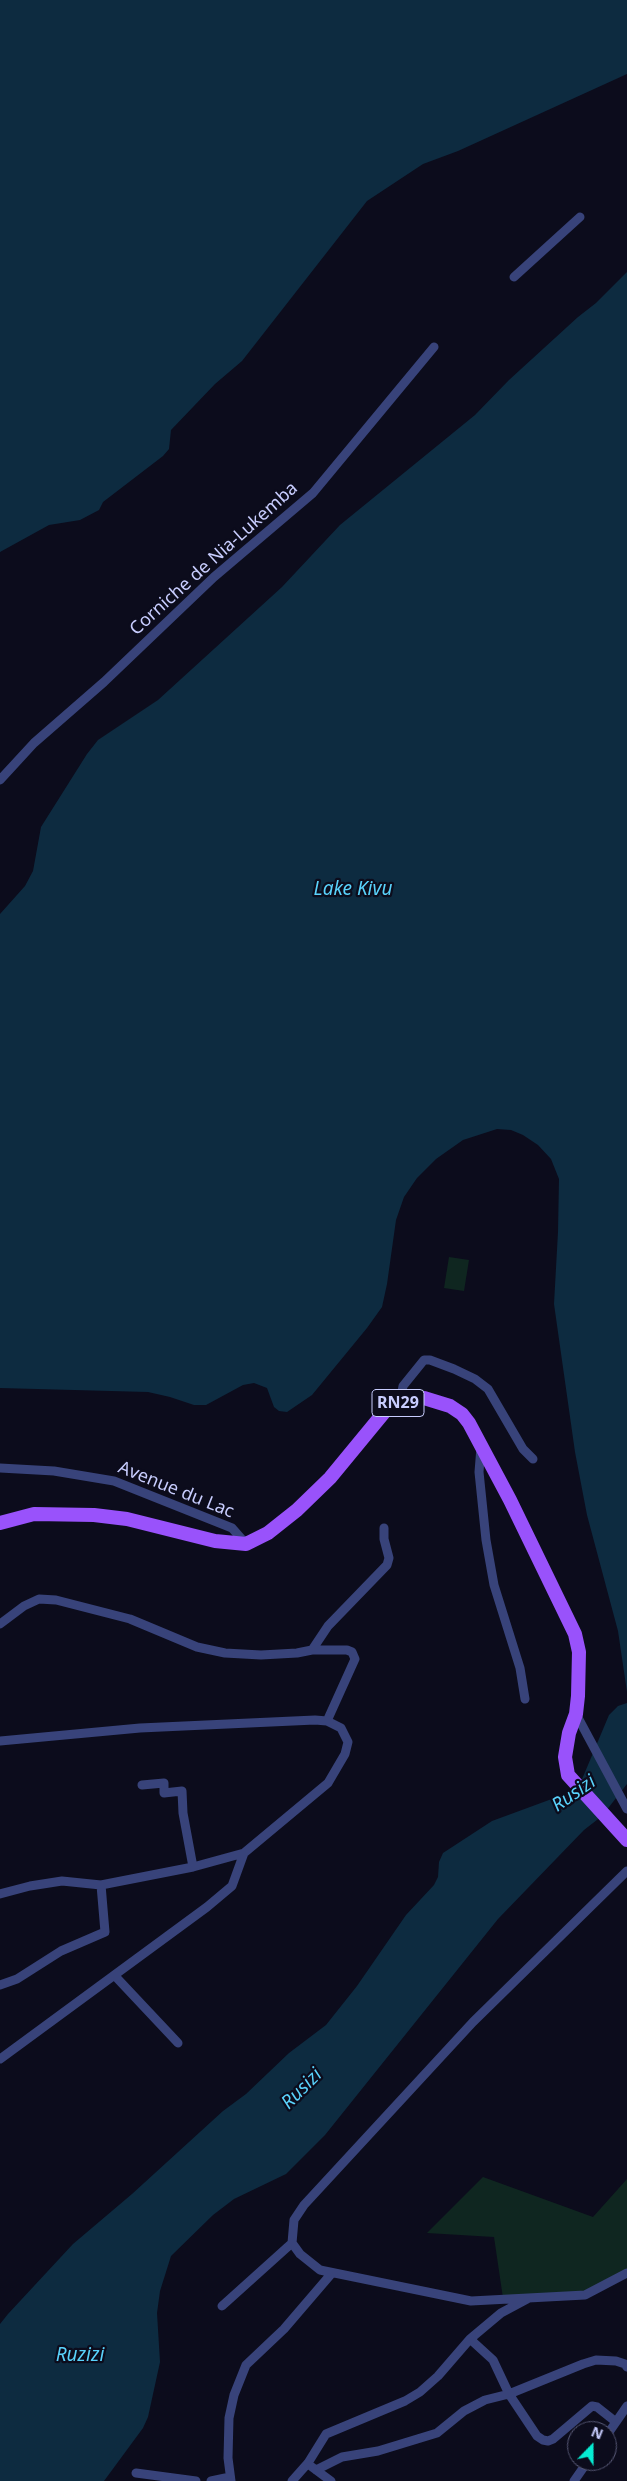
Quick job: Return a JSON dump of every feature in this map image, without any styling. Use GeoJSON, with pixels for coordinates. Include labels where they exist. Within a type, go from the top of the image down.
{"type":"FeatureCollection","features":[{"type":"Feature","properties":{"kind":"main road","name":"RN29"},"geometry":{"type":"LineString","coordinates":[[246,1544],[264,1536],[298,1510],[330,1478],[386,1410],[412,1398],[424,1398],[450,1406],[462,1414],[481,1445],[575,1634],[579,1652],[576,1714],[569,1733],[565,1757],[568,1775],[627,1840]]}},
{"type":"Feature","properties":{"kind":"main road"},"geometry":{"type":"LineString","coordinates":[[0,1523],[34,1514],[94,1515],[127,1519],[215,1541],[246,1544]]}},
{"type":"Feature","properties":{"kind":"street"},"geometry":{"type":"LineString","coordinates":[[514,277],[580,217]]}},
{"type":"Feature","properties":{"kind":"street","name":"Corniche de Nia-Lukemba"},"geometry":{"type":"LineString","coordinates":[[0,780],[34,743],[104,682],[214,577],[314,493],[434,347]]}},
{"type":"Feature","properties":{"kind":"street"},"geometry":{"type":"LineString","coordinates":[[400,1402],[403,1386],[424,1360],[430,1360],[454,1369],[475,1379],[488,1389],[523,1449],[533,1459]]}},
{"type":"Feature","properties":{"kind":"street"},"geometry":{"type":"LineString","coordinates":[[481,1445],[479,1472],[494,1585],[520,1668],[525,1699]]}},
{"type":"Feature","properties":{"kind":"street","name":"Avenue du Lac"},"geometry":{"type":"LineString","coordinates":[[0,1468],[54,1471],[114,1481],[232,1528],[246,1544]]}},
{"type":"Feature","properties":{"kind":"street"},"geometry":{"type":"LineString","coordinates":[[312,1650],[328,1626],[387,1565],[389,1558],[384,1539],[384,1528]]}},
{"type":"Feature","properties":{"kind":"street"},"geometry":{"type":"LineString","coordinates":[[0,1624],[24,1606],[40,1599],[56,1600],[130,1619],[205,1649],[261,1656],[312,1650],[346,1650],[352,1652],[355,1659],[327,1721]]}},
{"type":"Feature","properties":{"kind":"street"},"geometry":{"type":"LineString","coordinates":[[576,1714],[627,1809]]}},
{"type":"Feature","properties":{"kind":"street"},"geometry":{"type":"LineString","coordinates":[[0,1741],[28,1736],[223,1723],[327,1721],[341,1728],[348,1738],[345,1754],[328,1783],[244,1853],[193,1867],[101,1885],[62,1881],[30,1886],[0,1894]]}},
{"type":"Feature","properties":{"kind":"street"},"geometry":{"type":"LineString","coordinates":[[142,1785],[164,1783],[164,1793],[182,1790],[183,1813],[193,1867]]}},
{"type":"Feature","properties":{"kind":"street"},"geometry":{"type":"LineString","coordinates":[[0,2059],[115,1976],[232,1886],[244,1853]]}},
{"type":"Feature","properties":{"kind":"street"},"geometry":{"type":"LineString","coordinates":[[627,1870],[473,2022],[304,2205],[294,2220],[292,2243],[300,2254],[320,2270],[332,2274],[464,2300],[585,2295],[627,2274]]}},
{"type":"Feature","properties":{"kind":"street"},"geometry":{"type":"LineString","coordinates":[[0,1985],[24,1974],[61,1951],[105,1932],[101,1885]]}},
{"type":"Feature","properties":{"kind":"street"},"geometry":{"type":"LineString","coordinates":[[115,1976],[178,2043]]}},
{"type":"Feature","properties":{"kind":"street"},"geometry":{"type":"LineString","coordinates":[[222,2306],[292,2243]]}},
{"type":"Feature","properties":{"kind":"street"},"geometry":{"type":"LineString","coordinates":[[211,2481],[231,2479],[228,2458],[230,2418],[234,2395],[246,2365],[284,2329],[332,2274]]}},
{"type":"Feature","properties":{"kind":"street"},"geometry":{"type":"LineString","coordinates":[[292,2481],[308,2463],[326,2434],[405,2401],[420,2392],[438,2376],[470,2339],[501,2313],[532,2297]]}},
{"type":"Feature","properties":{"kind":"street"},"geometry":{"type":"LineString","coordinates":[[470,2339],[493,2360],[509,2394],[537,2436],[548,2442],[567,2426]]}},
{"type":"Feature","properties":{"kind":"street"},"geometry":{"type":"LineString","coordinates":[[316,2470],[342,2457],[378,2451],[437,2433],[453,2419],[476,2404],[509,2394],[596,2360],[616,2361],[625,2364],[627,2367]]}},
{"type":"Feature","properties":{"kind":"street"},"geometry":{"type":"LineString","coordinates":[[574,2421],[592,2406],[597,2407],[615,2421]]}},
{"type":"Feature","properties":{"kind":"street"},"geometry":{"type":"LineString","coordinates":[[617,2421],[627,2406]]}},
{"type":"Feature","properties":{"kind":"street"},"geometry":{"type":"LineString","coordinates":[[308,2463],[331,2481]]}},
{"type":"Feature","properties":{"kind":"street"},"geometry":{"type":"LineString","coordinates":[[136,2473],[196,2481]]}},
{"type":"Feature","properties":{"kind":"green space"},"geometry":{"type":"Polygon","coordinates":[[[449,1257],[469,1260],[464,1291],[444,1288],[449,1257]]]}},
{"type":"Feature","properties":{"kind":"green space"},"geometry":{"type":"Polygon","coordinates":[[[483,2177],[593,2217],[627,2179],[627,2273],[585,2295],[503,2298],[494,2237],[427,2233],[483,2177]]]}},
{"type":"Feature","properties":{"kind":"water"},"geometry":{"type":"Polygon","coordinates":[[[0,0],[627,0],[627,74],[458,151],[423,164],[367,201],[242,361],[215,384],[171,430],[169,449],[163,456],[103,502],[99,510],[80,520],[49,525],[0,552],[0,0]]]}},
{"type":"Feature","properties":{"kind":"water","name":"Lake Kivu"},"geometry":{"type":"Polygon","coordinates":[[[627,272],[627,1692],[618,1631],[587,1515],[575,1452],[554,1304],[559,1179],[551,1159],[538,1145],[523,1135],[511,1130],[497,1129],[463,1140],[436,1159],[417,1178],[404,1197],[396,1220],[382,1307],[312,1395],[287,1412],[279,1411],[274,1407],[267,1388],[254,1383],[243,1385],[206,1405],[194,1405],[148,1392],[0,1388],[0,914],[25,886],[33,871],[41,827],[87,754],[98,740],[158,700],[282,587],[340,525],[475,415],[509,380],[596,303],[627,272]]]}},
{"type":"Feature","properties":{"kind":"water","name":"Ruzizi"},"geometry":{"type":"Polygon","coordinates":[[[627,1703],[627,1784],[602,1816],[584,1830],[498,1919],[325,2135],[286,2174],[234,2199],[213,2215],[171,2256],[160,2291],[157,2313],[160,2362],[148,2417],[143,2428],[104,2481],[0,2481],[0,2324],[8,2314],[73,2244],[132,2194],[223,2111],[246,2094],[289,2053],[326,2025],[357,1986],[406,1915],[434,1885],[438,1877],[439,1862],[443,1853],[492,1821],[568,1793],[580,1784],[609,1715],[618,1706],[627,1703]]]}},
{"type":"Feature","properties":{"kind":"water label","name":"Rusizi"},"geometry":{"type":"Point","coordinates":[574,1794]}},
{"type":"Feature","properties":{"kind":"water label","name":"Rusizi"},"geometry":{"type":"Point","coordinates":[302,2089]}}]}
